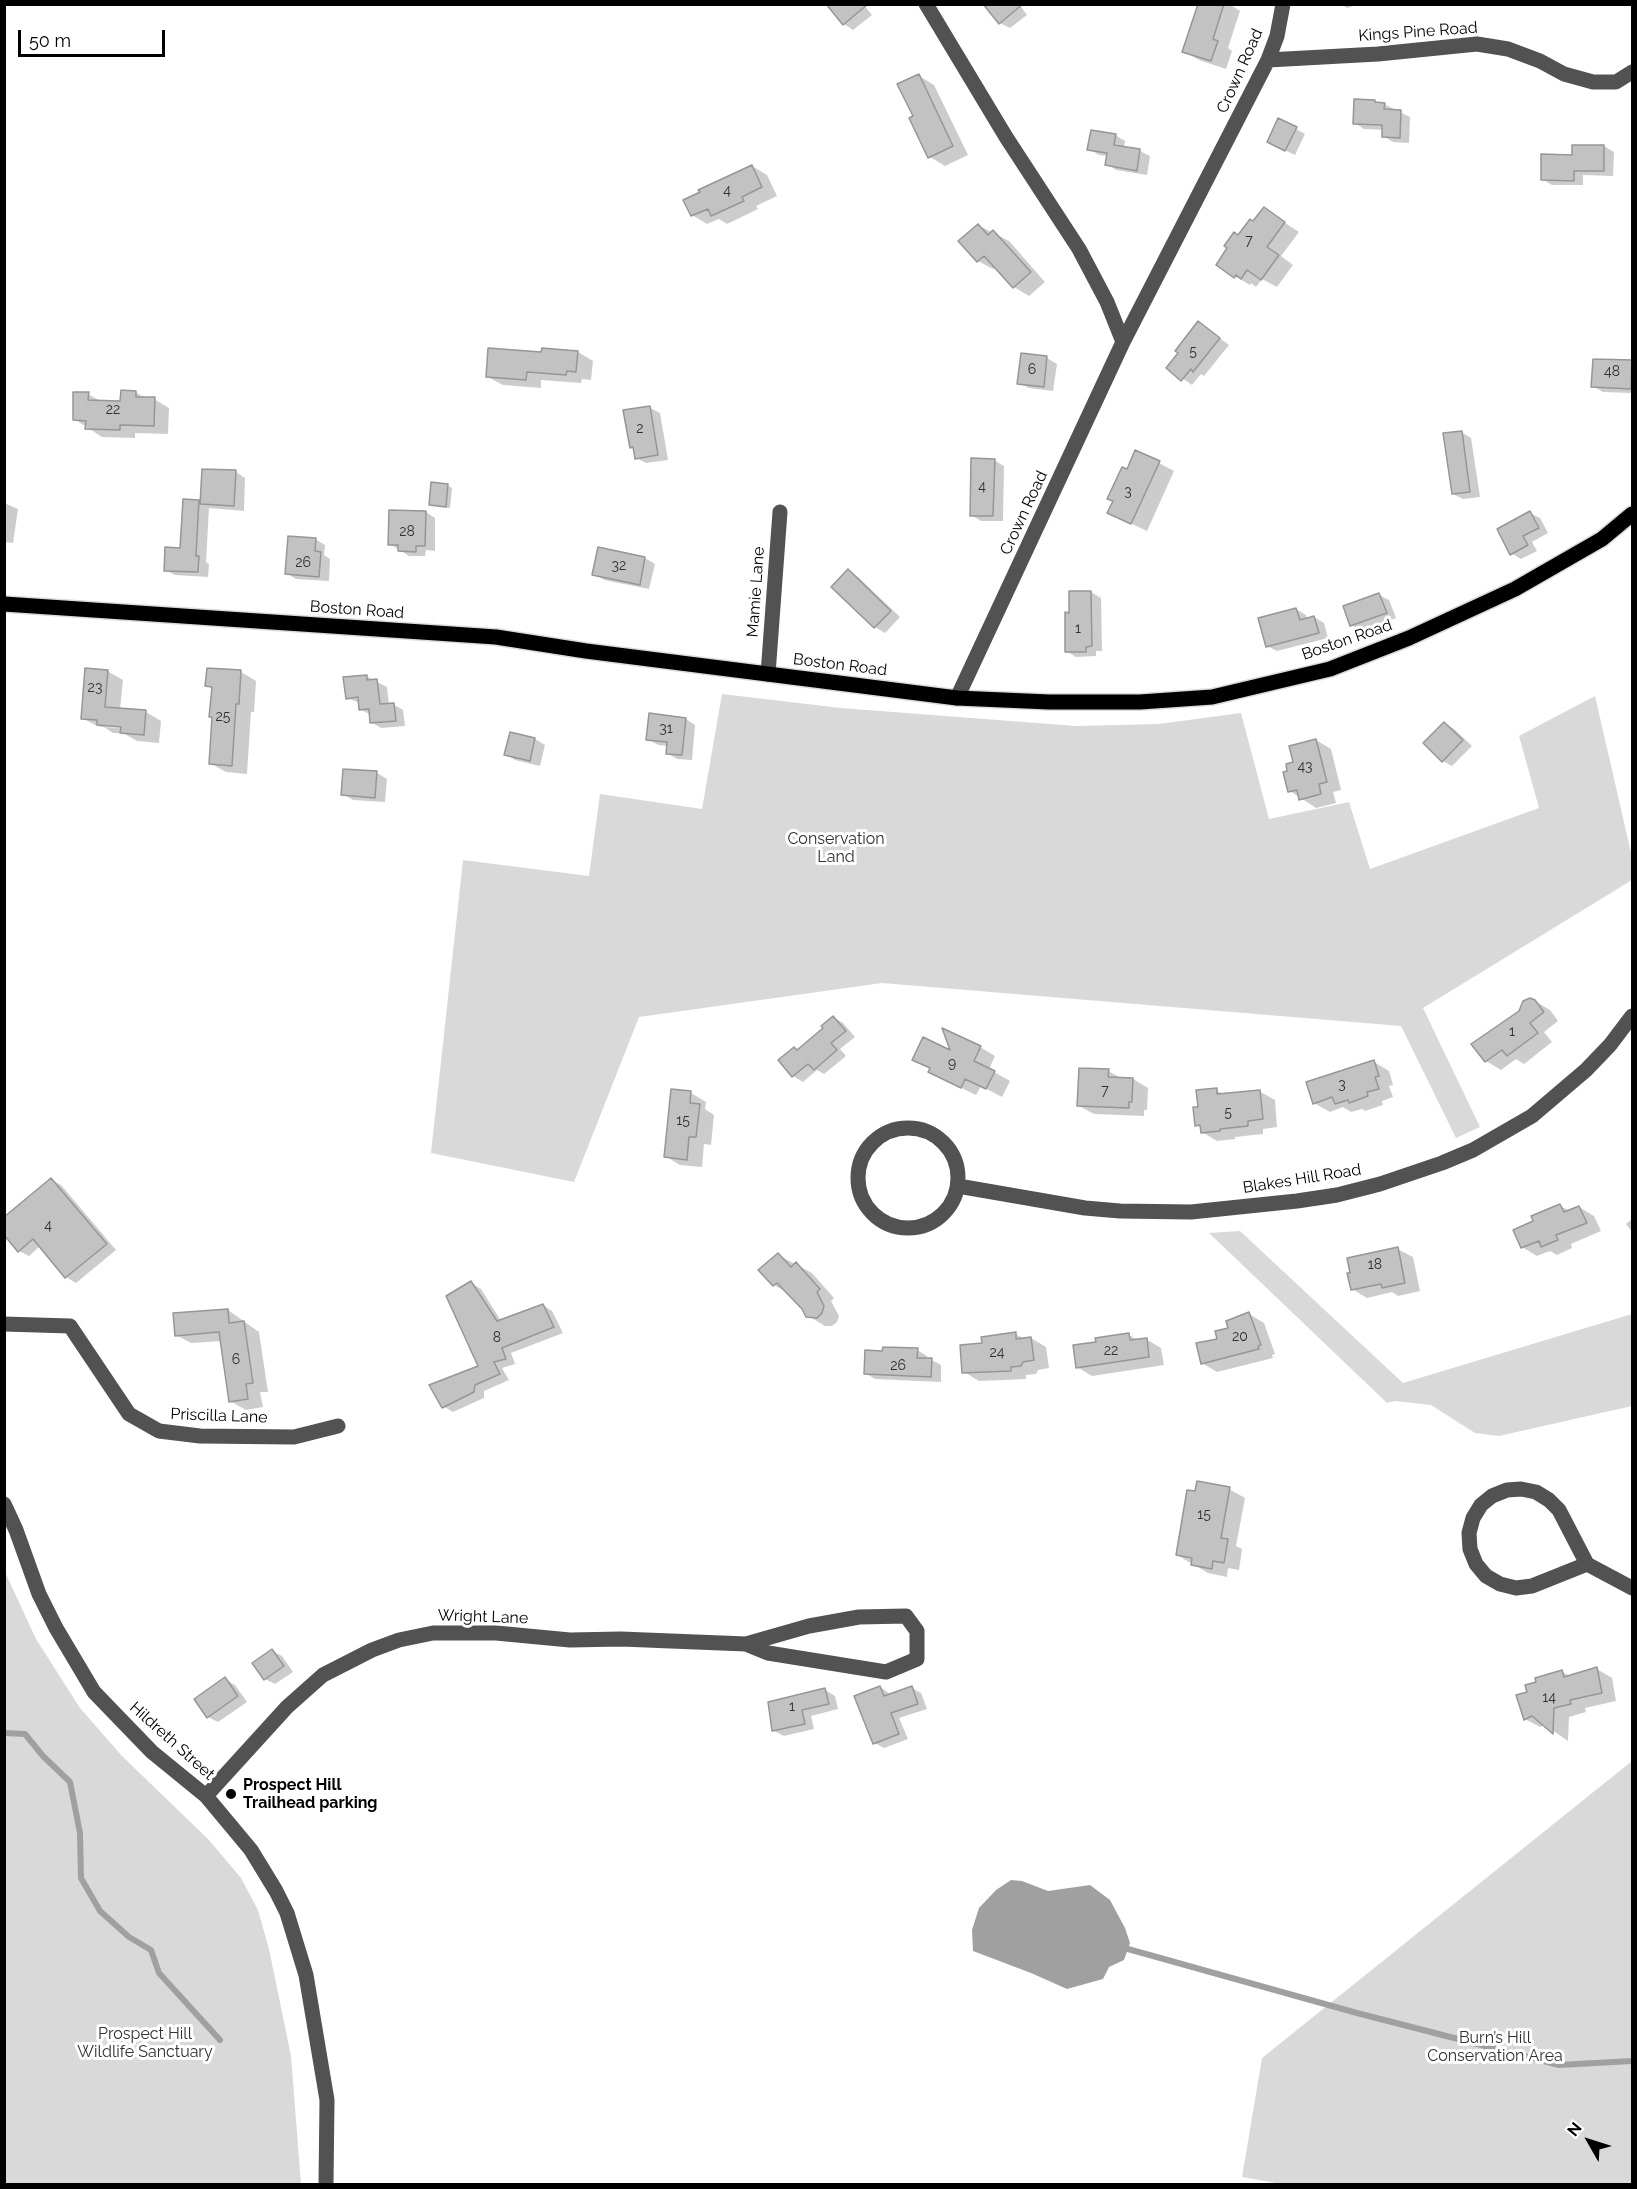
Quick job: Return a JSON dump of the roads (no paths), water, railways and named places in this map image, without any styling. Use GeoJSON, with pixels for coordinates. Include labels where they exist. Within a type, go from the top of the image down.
{"type":"FeatureCollection","features":[{"type":"Feature","properties":{"kind":"main road","name":"Boston Road"},"geometry":{"type":"LineString","coordinates":[[4,604],[496,637],[957,698],[1117,702],[1212,696],[1329,669],[1409,638],[1515,589],[1602,539],[1632,514]]}},
{"type":"Feature","properties":{"kind":"street"},"geometry":{"type":"LineString","coordinates":[[926,4],[1006,137],[1079,249],[1107,302],[1123,342]]}},
{"type":"Feature","properties":{"kind":"street","name":"Crown Road"},"geometry":{"type":"LineString","coordinates":[[957,698],[1123,342],[1268,60],[1277,36],[1283,4]]}},
{"type":"Feature","properties":{"kind":"street","name":"Kings Pine Road"},"geometry":{"type":"LineString","coordinates":[[1268,60],[1378,54],[1477,44],[1508,49],[1540,61],[1564,74],[1593,82],[1616,82],[1632,72]]}},
{"type":"Feature","properties":{"kind":"street","name":"Mamie Lane"},"geometry":{"type":"LineString","coordinates":[[768,674],[780,512]]}},
{"type":"Feature","properties":{"kind":"street","name":"Blakes Hill Road"},"geometry":{"type":"LineString","coordinates":[[958,1186],[1085,1208],[1191,1212],[1337,1195],[1442,1163],[1503,1134],[1532,1116],[1586,1070],[1610,1045],[1632,1016]]}},
{"type":"Feature","properties":{"kind":"street"},"geometry":{"type":"LineString","coordinates":[[917,1128],[933,1134],[947,1146],[958,1169],[958,1186],[949,1208],[938,1219],[923,1227],[900,1228],[884,1223],[867,1208],[858,1185],[858,1168],[865,1152],[876,1139],[891,1131],[917,1128]]}},
{"type":"Feature","properties":{"kind":"street","name":"Priscilla Lane"},"geometry":{"type":"LineString","coordinates":[[4,1324],[70,1326],[129,1414],[159,1431],[200,1436],[294,1437],[338,1426]]}},
{"type":"Feature","properties":{"kind":"street"},"geometry":{"type":"LineString","coordinates":[[1587,1564],[1532,1586],[1516,1588],[1500,1584],[1486,1576],[1476,1564],[1470,1549],[1469,1533],[1473,1518],[1481,1505],[1492,1496],[1507,1490],[1521,1489],[1536,1492],[1559,1510],[1587,1564],[1632,1588]]}},
{"type":"Feature","properties":{"kind":"street","name":"Hildreth Street"},"geometry":{"type":"LineString","coordinates":[[4,1504],[39,1594],[56,1628],[94,1692],[152,1752],[206,1796],[251,1850],[287,1913],[306,1975],[327,2100],[326,2184]]}},
{"type":"Feature","properties":{"kind":"street","name":"Wright Lane"},"geometry":{"type":"LineString","coordinates":[[206,1796],[287,1707],[323,1675],[372,1650],[399,1640],[433,1633],[496,1633],[570,1640],[621,1639],[746,1644],[809,1626],[859,1617],[906,1616],[916,1631],[916,1659],[886,1672],[768,1653],[746,1644]]}},
{"type":"Feature","properties":{"kind":"waterway"},"geometry":{"type":"LineString","coordinates":[[4,1733],[25,1734],[43,1756],[70,1782],[80,1833],[81,1878],[100,1911],[129,1937],[151,1950],[159,1973],[220,2040]]}},
{"type":"Feature","properties":{"kind":"waterway"},"geometry":{"type":"LineString","coordinates":[[1128,1949],[1357,2013],[1559,2065],[1632,2061]]}},
{"type":"Feature","properties":{"kind":"place","name":"Prospect Hill Trailhead parking"},"geometry":{"type":"Point","coordinates":[231,1794]}},
{"type":"Feature","properties":{"kind":"park label","name":"Conservation Land"},"geometry":{"type":"Point","coordinates":[836,848]}},
{"type":"Feature","properties":{"kind":"park label","name":"Prospect Hill Wildlife Sanctuary"},"geometry":{"type":"Point","coordinates":[145,2043]}},
{"type":"Feature","properties":{"kind":"park label","name":"Burn’s Hill Conservation Area"},"geometry":{"type":"Point","coordinates":[1495,2047]}}]}
